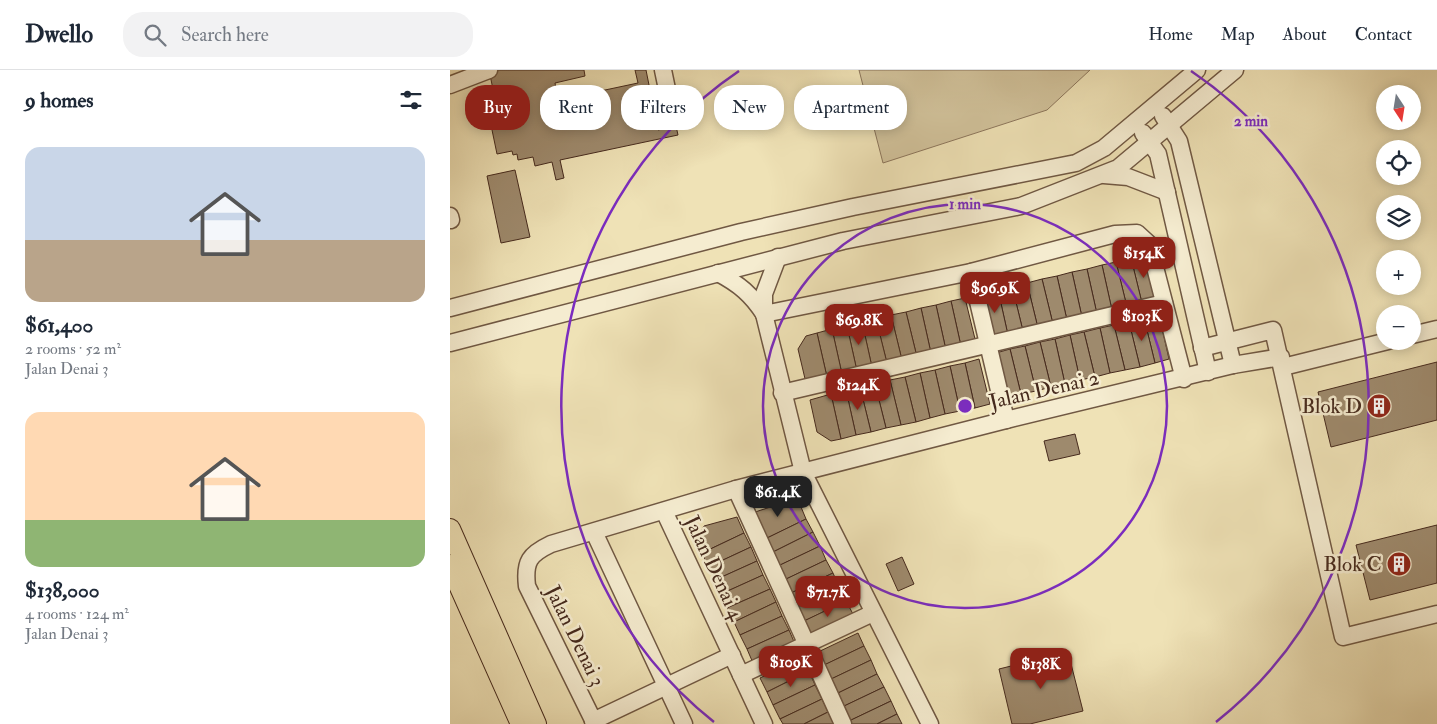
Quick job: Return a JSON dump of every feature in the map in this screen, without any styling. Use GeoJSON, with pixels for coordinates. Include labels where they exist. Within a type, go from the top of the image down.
{"type":"FeatureCollection","features":[{"type":"Feature","properties":{"kind":"main road"},"geometry":{"type":"LineString","coordinates":[[450,529],[536,724]]}},
{"type":"Feature","properties":{"kind":"main road"},"geometry":{"type":"LineString","coordinates":[[450,565],[521,724]]}},
{"type":"Feature","properties":{"kind":"street"},"geometry":{"type":"LineString","coordinates":[[450,85],[489,70]]}},
{"type":"Feature","properties":{"kind":"street"},"geometry":{"type":"LineString","coordinates":[[663,70],[666,85]]}},
{"type":"Feature","properties":{"kind":"street"},"geometry":{"type":"LineString","coordinates":[[450,308],[741,232],[853,207],[1076,163],[1104,148],[1197,70]]}},
{"type":"Feature","properties":{"kind":"street"},"geometry":{"type":"LineString","coordinates":[[450,343],[843,241],[1021,206],[1118,168],[1235,70]]}},
{"type":"Feature","properties":{"kind":"street"},"geometry":{"type":"LineString","coordinates":[[1156,106],[1179,141],[1233,366]]}},
{"type":"Feature","properties":{"kind":"street"},"geometry":{"type":"LineString","coordinates":[[1135,123],[1158,154],[1208,372]]}},
{"type":"Feature","properties":{"kind":"street"},"geometry":{"type":"LineString","coordinates":[[1101,175],[1128,177],[1167,192]]}},
{"type":"Feature","properties":{"kind":"street"},"geometry":{"type":"LineString","coordinates":[[764,314],[971,272],[1114,234],[1137,233],[1149,244],[1184,379]]}},
{"type":"Feature","properties":{"kind":"street"},"geometry":{"type":"LineString","coordinates":[[778,258],[764,294],[764,314],[803,472],[930,724]]}},
{"type":"Feature","properties":{"kind":"street"},"geometry":{"type":"LineString","coordinates":[[971,272],[1006,420]]}},
{"type":"Feature","properties":{"kind":"street"},"geometry":{"type":"LineString","coordinates":[[718,273],[738,284],[753,298],[764,314]]}},
{"type":"Feature","properties":{"kind":"street"},"geometry":{"type":"LineString","coordinates":[[782,392],[1164,303]]}},
{"type":"Feature","properties":{"kind":"street"},"geometry":{"type":"LineString","coordinates":[[1421,333],[1437,329]]}},
{"type":"Feature","properties":{"kind":"street"},"geometry":{"type":"LineString","coordinates":[[1202,348],[1274,330],[1343,637],[1437,614]]}},
{"type":"Feature","properties":{"kind":"street","name":"Jalan Denai 2"},"geometry":{"type":"LineString","coordinates":[[527,565],[534,552],[551,544],[736,489],[1006,420],[1233,366],[1282,362],[1376,343]]}},
{"type":"Feature","properties":{"kind":"street"},"geometry":{"type":"LineString","coordinates":[[736,489],[843,724]]}},
{"type":"Feature","properties":{"kind":"street","name":"Jalan Denai 4"},"geometry":{"type":"LineString","coordinates":[[664,511],[764,724]]}},
{"type":"Feature","properties":{"kind":"street"},"geometry":{"type":"LineString","coordinates":[[594,532],[684,724]]}},
{"type":"Feature","properties":{"kind":"street","name":"Jalan Denai 3"},"geometry":{"type":"LineString","coordinates":[[527,565],[527,586],[594,722]]}},
{"type":"Feature","properties":{"kind":"street"},"geometry":{"type":"LineString","coordinates":[[741,675],[873,612]]}},
{"type":"Feature","properties":{"kind":"street"},"geometry":{"type":"LineString","coordinates":[[594,722],[732,655]]}},
{"type":"Feature","properties":{"kind":"shaded area"},"geometry":{"type":"Polygon","coordinates":[[[859,70],[1090,70],[1047,110],[883,163],[874,130],[907,130],[907,85],[863,85],[859,70]]]}},
{"type":"Feature","properties":{"kind":"building"},"geometry":{"type":"Polygon","coordinates":[[[489,70],[584,70],[585,76],[555,83],[555,85],[540,85],[540,130],[611,130],[611,89],[621,87],[621,130],[677,130],[678,135],[560,160],[564,178],[556,180],[552,162],[535,166],[533,157],[518,160],[517,154],[513,155],[512,151],[497,154],[492,130],[530,130],[530,85],[492,85],[489,70]]]}},
{"type":"Feature","properties":{"kind":"building"},"geometry":{"type":"Polygon","coordinates":[[[635,70],[646,70],[649,85],[629,85],[638,83],[635,70]]]}},
{"type":"Feature","properties":{"kind":"building"},"geometry":{"type":"Polygon","coordinates":[[[515,170],[530,237],[501,243],[487,176],[515,170]]]}},
{"type":"Feature","properties":{"kind":"building"},"geometry":{"type":"Polygon","coordinates":[[[1146,255],[1157,300],[1142,303],[1131,258],[1146,255]]]}},
{"type":"Feature","properties":{"kind":"building"},"geometry":{"type":"Polygon","coordinates":[[[1131,258],[1142,303],[1127,307],[1116,262],[1131,258]]]}},
{"type":"Feature","properties":{"kind":"building"},"geometry":{"type":"Polygon","coordinates":[[[1116,262],[1127,307],[1112,310],[1102,265],[1116,262]]]}},
{"type":"Feature","properties":{"kind":"building"},"geometry":{"type":"Polygon","coordinates":[[[1102,265],[1112,310],[1097,314],[1087,269],[1102,265]]]}},
{"type":"Feature","properties":{"kind":"building"},"geometry":{"type":"Polygon","coordinates":[[[1087,269],[1097,314],[1082,317],[1072,272],[1087,269]]]}},
{"type":"Feature","properties":{"kind":"building"},"geometry":{"type":"Polygon","coordinates":[[[1072,272],[1082,317],[1067,320],[1057,276],[1072,272]]]}},
{"type":"Feature","properties":{"kind":"building"},"geometry":{"type":"Polygon","coordinates":[[[1057,276],[1067,320],[1053,324],[1042,279],[1057,276]]]}},
{"type":"Feature","properties":{"kind":"building"},"geometry":{"type":"Polygon","coordinates":[[[1042,279],[1053,324],[1038,328],[1027,283],[1042,279]]]}},
{"type":"Feature","properties":{"kind":"building"},"geometry":{"type":"Polygon","coordinates":[[[1027,283],[1038,328],[1023,331],[1012,286],[1027,283]]]}},
{"type":"Feature","properties":{"kind":"building"},"geometry":{"type":"Polygon","coordinates":[[[1012,286],[1023,331],[1008,335],[998,290],[1012,286]]]}},
{"type":"Feature","properties":{"kind":"building"},"geometry":{"type":"Polygon","coordinates":[[[998,290],[1008,335],[993,338],[983,293],[998,290]]]}},
{"type":"Feature","properties":{"kind":"building"},"geometry":{"type":"Polygon","coordinates":[[[965,298],[976,343],[961,346],[951,301],[965,298]]]}},
{"type":"Feature","properties":{"kind":"building"},"geometry":{"type":"Polygon","coordinates":[[[951,301],[961,346],[946,350],[936,305],[951,301]]]}},
{"type":"Feature","properties":{"kind":"building"},"geometry":{"type":"Polygon","coordinates":[[[936,305],[946,350],[931,353],[921,308],[936,305]]]}},
{"type":"Feature","properties":{"kind":"building"},"geometry":{"type":"Polygon","coordinates":[[[921,308],[931,353],[917,357],[906,312],[921,308]]]}},
{"type":"Feature","properties":{"kind":"building"},"geometry":{"type":"Polygon","coordinates":[[[906,312],[917,357],[902,360],[891,315],[906,312]]]}},
{"type":"Feature","properties":{"kind":"building"},"geometry":{"type":"Polygon","coordinates":[[[1159,314],[1169,359],[1155,363],[1144,318],[1159,314]]]}},
{"type":"Feature","properties":{"kind":"building"},"geometry":{"type":"Polygon","coordinates":[[[891,315],[902,360],[887,363],[876,319],[891,315]]]}},
{"type":"Feature","properties":{"kind":"building"},"geometry":{"type":"Polygon","coordinates":[[[1144,318],[1155,363],[1140,367],[1129,322],[1144,318]]]}},
{"type":"Feature","properties":{"kind":"building"},"geometry":{"type":"Polygon","coordinates":[[[876,319],[887,363],[872,367],[862,322],[876,319]]]}},
{"type":"Feature","properties":{"kind":"building"},"geometry":{"type":"Polygon","coordinates":[[[862,322],[872,367],[857,371],[847,326],[862,322]]]}},
{"type":"Feature","properties":{"kind":"building"},"geometry":{"type":"Polygon","coordinates":[[[1129,322],[1140,367],[1125,370],[1114,325],[1129,322]]]}},
{"type":"Feature","properties":{"kind":"building"},"geometry":{"type":"Polygon","coordinates":[[[1114,325],[1125,370],[1110,373],[1100,328],[1114,325]]]}},
{"type":"Feature","properties":{"kind":"building"},"geometry":{"type":"Polygon","coordinates":[[[847,326],[857,371],[842,374],[832,329],[847,326]]]}},
{"type":"Feature","properties":{"kind":"building"},"geometry":{"type":"Polygon","coordinates":[[[1100,328],[1110,373],[1095,377],[1084,332],[1100,328]]]}},
{"type":"Feature","properties":{"kind":"building"},"geometry":{"type":"Polygon","coordinates":[[[832,329],[842,374],[827,377],[817,333],[832,329]]]}},
{"type":"Feature","properties":{"kind":"building"},"geometry":{"type":"Polygon","coordinates":[[[1084,332],[1095,377],[1080,380],[1070,335],[1084,332]]]}},
{"type":"Feature","properties":{"kind":"building"},"geometry":{"type":"Polygon","coordinates":[[[817,333],[827,377],[806,383],[798,349],[806,336],[817,333]]]}},
{"type":"Feature","properties":{"kind":"building"},"geometry":{"type":"Polygon","coordinates":[[[1070,335],[1080,380],[1065,384],[1055,339],[1070,335]]]}},
{"type":"Feature","properties":{"kind":"building"},"geometry":{"type":"Polygon","coordinates":[[[1055,339],[1065,384],[1051,387],[1040,342],[1055,339]]]}},
{"type":"Feature","properties":{"kind":"building"},"geometry":{"type":"Polygon","coordinates":[[[1040,342],[1051,387],[1036,391],[1025,346],[1040,342]]]}},
{"type":"Feature","properties":{"kind":"building"},"geometry":{"type":"Polygon","coordinates":[[[1025,346],[1036,391],[1021,394],[1010,349],[1025,346]]]}},
{"type":"Feature","properties":{"kind":"building"},"geometry":{"type":"Polygon","coordinates":[[[1010,349],[1021,394],[1006,398],[996,353],[1010,349]]]}},
{"type":"Feature","properties":{"kind":"building"},"geometry":{"type":"Polygon","coordinates":[[[979,359],[990,404],[975,408],[965,363],[979,359]]]}},
{"type":"Feature","properties":{"kind":"building","name":"Blok D"},"geometry":{"type":"Polygon","coordinates":[[[1437,362],[1437,420],[1331,447],[1318,392],[1437,362]]]}},
{"type":"Feature","properties":{"kind":"building"},"geometry":{"type":"Polygon","coordinates":[[[965,363],[975,408],[960,411],[950,366],[965,363]]]}},
{"type":"Feature","properties":{"kind":"building"},"geometry":{"type":"Polygon","coordinates":[[[950,366],[960,411],[945,414],[935,370],[950,366]]]}},
{"type":"Feature","properties":{"kind":"building"},"geometry":{"type":"Polygon","coordinates":[[[935,370],[945,414],[930,418],[920,373],[935,370]]]}},
{"type":"Feature","properties":{"kind":"building"},"geometry":{"type":"Polygon","coordinates":[[[920,373],[930,418],[916,422],[905,377],[920,373]]]}},
{"type":"Feature","properties":{"kind":"building"},"geometry":{"type":"Polygon","coordinates":[[[905,377],[916,422],[901,425],[890,380],[905,377]]]}},
{"type":"Feature","properties":{"kind":"building"},"geometry":{"type":"Polygon","coordinates":[[[890,380],[901,425],[886,428],[875,384],[890,380]]]}},
{"type":"Feature","properties":{"kind":"building"},"geometry":{"type":"Polygon","coordinates":[[[875,384],[886,428],[871,432],[860,387],[875,384]]]}},
{"type":"Feature","properties":{"kind":"building"},"geometry":{"type":"Polygon","coordinates":[[[860,387],[871,432],[856,435],[846,390],[860,387]]]}},
{"type":"Feature","properties":{"kind":"building"},"geometry":{"type":"Polygon","coordinates":[[[846,390],[856,435],[841,439],[831,394],[846,390]]]}},
{"type":"Feature","properties":{"kind":"building"},"geometry":{"type":"Polygon","coordinates":[[[831,394],[841,439],[831,441],[817,432],[810,400],[831,394]]]}},
{"type":"Feature","properties":{"kind":"building"},"geometry":{"type":"Polygon","coordinates":[[[1075,434],[1080,454],[1049,461],[1044,441],[1075,434]]]}},
{"type":"Feature","properties":{"kind":"building"},"geometry":{"type":"Polygon","coordinates":[[[786,502],[801,507],[806,519],[765,539],[752,513],[786,502]]]}},
{"type":"Feature","properties":{"kind":"building"},"geometry":{"type":"Polygon","coordinates":[[[737,517],[744,533],[702,553],[696,540],[704,526],[737,517]]]}},
{"type":"Feature","properties":{"kind":"building"},"geometry":{"type":"Polygon","coordinates":[[[806,519],[813,532],[771,553],[765,539],[806,519]]]}},
{"type":"Feature","properties":{"kind":"building","name":"Blok C"},"geometry":{"type":"Polygon","coordinates":[[[1437,525],[1437,583],[1370,600],[1356,545],[1437,525]]]}},
{"type":"Feature","properties":{"kind":"building"},"geometry":{"type":"Polygon","coordinates":[[[813,532],[820,546],[778,566],[771,553],[813,532]]]}},
{"type":"Feature","properties":{"kind":"building"},"geometry":{"type":"Polygon","coordinates":[[[744,533],[751,547],[708,567],[702,553],[744,533]]]}},
{"type":"Feature","properties":{"kind":"building"},"geometry":{"type":"Polygon","coordinates":[[[820,546],[826,560],[784,580],[778,566],[820,546]]]}},
{"type":"Feature","properties":{"kind":"building"},"geometry":{"type":"Polygon","coordinates":[[[751,547],[757,561],[715,580],[708,567],[751,547]]]}},
{"type":"Feature","properties":{"kind":"building"},"geometry":{"type":"Polygon","coordinates":[[[902,557],[914,584],[898,591],[886,564],[902,557]]]}},
{"type":"Feature","properties":{"kind":"building"},"geometry":{"type":"Polygon","coordinates":[[[826,560],[833,573],[791,593],[784,580],[826,560]]]}},
{"type":"Feature","properties":{"kind":"building"},"geometry":{"type":"Polygon","coordinates":[[[757,561],[763,575],[721,594],[715,580],[757,561]]]}},
{"type":"Feature","properties":{"kind":"building"},"geometry":{"type":"Polygon","coordinates":[[[833,573],[839,587],[798,607],[791,593],[833,573]]]}},
{"type":"Feature","properties":{"kind":"building"},"geometry":{"type":"Polygon","coordinates":[[[763,575],[770,589],[727,608],[721,594],[763,575]]]}},
{"type":"Feature","properties":{"kind":"building"},"geometry":{"type":"Polygon","coordinates":[[[839,587],[846,601],[804,621],[798,607],[839,587]]]}},
{"type":"Feature","properties":{"kind":"building"},"geometry":{"type":"Polygon","coordinates":[[[770,589],[776,602],[734,622],[727,608],[770,589]]]}},
{"type":"Feature","properties":{"kind":"building"},"geometry":{"type":"Polygon","coordinates":[[[846,601],[853,614],[811,634],[804,621],[846,601]]]}},
{"type":"Feature","properties":{"kind":"building"},"geometry":{"type":"Polygon","coordinates":[[[776,602],[782,616],[740,635],[734,622],[776,602]]]}},
{"type":"Feature","properties":{"kind":"building"},"geometry":{"type":"Polygon","coordinates":[[[782,616],[789,630],[747,649],[740,635],[782,616]]]}},
{"type":"Feature","properties":{"kind":"building"},"geometry":{"type":"Polygon","coordinates":[[[789,630],[795,644],[753,663],[747,649],[789,630]]]}},
{"type":"Feature","properties":{"kind":"building"},"geometry":{"type":"Polygon","coordinates":[[[858,633],[864,646],[822,666],[816,653],[858,633]]]}},
{"type":"Feature","properties":{"kind":"building"},"geometry":{"type":"Polygon","coordinates":[[[864,646],[871,660],[829,680],[822,666],[864,646]]]}},
{"type":"Feature","properties":{"kind":"building"},"geometry":{"type":"Polygon","coordinates":[[[1068,652],[1083,711],[1030,724],[1012,724],[999,669],[1068,652]]]}},
{"type":"Feature","properties":{"kind":"building"},"geometry":{"type":"Polygon","coordinates":[[[802,658],[809,671],[767,692],[760,678],[802,658]]]}},
{"type":"Feature","properties":{"kind":"building"},"geometry":{"type":"Polygon","coordinates":[[[871,660],[877,674],[836,694],[829,680],[871,660]]]}},
{"type":"Feature","properties":{"kind":"building"},"geometry":{"type":"Polygon","coordinates":[[[809,671],[815,685],[773,705],[767,692],[809,671]]]}},
{"type":"Feature","properties":{"kind":"building"},"geometry":{"type":"Polygon","coordinates":[[[877,674],[884,687],[842,707],[836,694],[877,674]]]}},
{"type":"Feature","properties":{"kind":"building"},"geometry":{"type":"Polygon","coordinates":[[[815,685],[822,699],[780,719],[773,705],[815,685]]]}},
{"type":"Feature","properties":{"kind":"building"},"geometry":{"type":"Polygon","coordinates":[[[884,687],[891,701],[849,721],[842,707],[884,687]]]}},
{"type":"Feature","properties":{"kind":"building"},"geometry":{"type":"Polygon","coordinates":[[[822,699],[828,712],[804,724],[783,724],[780,719],[822,699]]]}},
{"type":"Feature","properties":{"kind":"building"},"geometry":{"type":"Polygon","coordinates":[[[891,701],[897,714],[877,724],[851,724],[849,721],[891,701]]]}},
{"type":"Feature","properties":{"kind":"building"},"geometry":{"type":"Polygon","coordinates":[[[828,712],[834,724],[804,724],[828,712]]]}},
{"type":"Feature","properties":{"kind":"building"},"geometry":{"type":"Polygon","coordinates":[[[897,714],[902,724],[877,724],[897,714]]]}},
{"type":"Feature","properties":{"kind":"place","name":"Blok D"},"geometry":{"type":"Point","coordinates":[1379,406]}},
{"type":"Feature","properties":{"kind":"place","name":"Blok C"},"geometry":{"type":"Point","coordinates":[1399,564]}}]}
